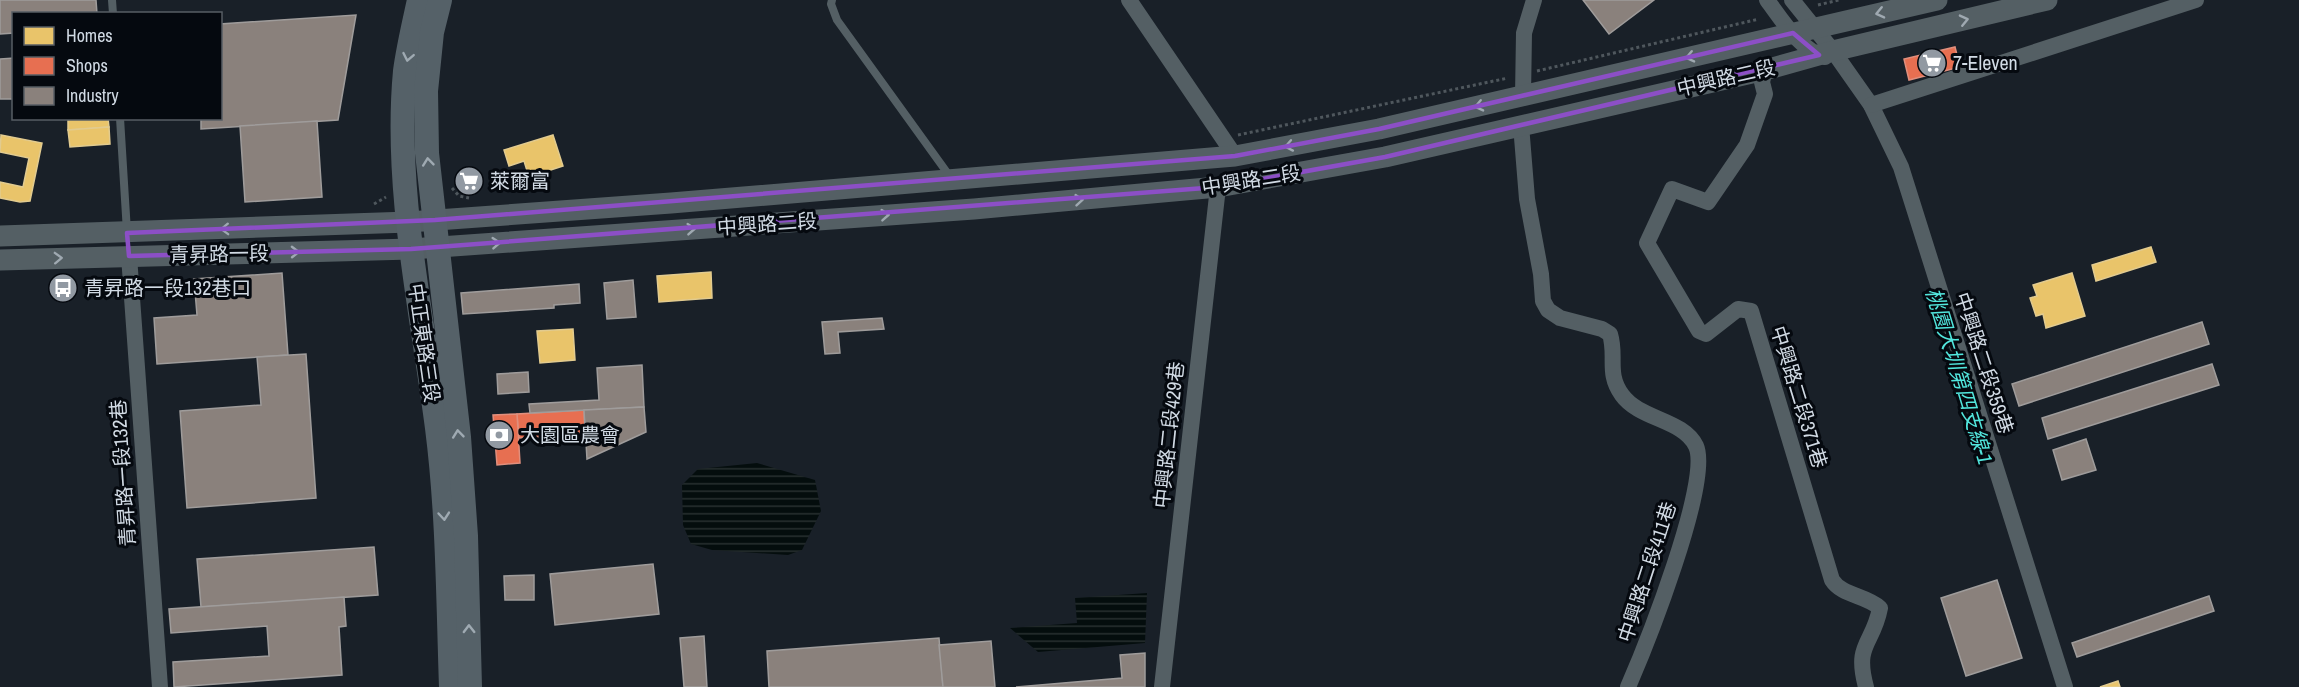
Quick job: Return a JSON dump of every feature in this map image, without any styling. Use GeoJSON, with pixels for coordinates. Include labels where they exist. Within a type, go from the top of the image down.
{"type":"FeatureCollection","features":[{"type":"Feature","properties":{"kind":"main road","name":"中正東路三段"},"geometry":{"type":"LineString","coordinates":[[419,0],[405,70],[403,135],[411,249],[437,431],[445,535],[451,687]]}},
{"type":"Feature","properties":{"kind":"main road","name":"中正東路三段"},"geometry":{"type":"LineString","coordinates":[[440,0],[432,32],[426,91],[426,153],[459,436],[466,536],[470,687]]}},
{"type":"Feature","properties":{"kind":"street"},"geometry":{"type":"LineString","coordinates":[[1129,0],[1235,156],[1218,188]]}},
{"type":"Feature","properties":{"kind":"street"},"geometry":{"type":"LineString","coordinates":[[1521,125],[1524,33],[1534,0]]}},
{"type":"Feature","properties":{"kind":"street"},"geometry":{"type":"LineString","coordinates":[[1767,0],[1803,30]]}},
{"type":"Feature","properties":{"kind":"street"},"geometry":{"type":"LineString","coordinates":[[1792,0],[1803,30]]}},
{"type":"Feature","properties":{"kind":"street","name":"中興路二段"},"geometry":{"type":"LineString","coordinates":[[435,220],[636,206],[1235,156],[1379,129],[1937,0]]}},
{"type":"Feature","properties":{"kind":"street","name":"中興路二段"},"geometry":{"type":"LineString","coordinates":[[438,247],[974,209],[1218,188],[1385,157],[1831,56],[2047,0]]}},
{"type":"Feature","properties":{"kind":"street"},"geometry":{"type":"LineString","coordinates":[[1871,105],[2196,0]]}},
{"type":"Feature","properties":{"kind":"street","name":"中興路二段359巷"},"geometry":{"type":"LineString","coordinates":[[1803,30],[1831,56],[1871,105],[1901,167],[2065,687]]}},
{"type":"Feature","properties":{"kind":"street","name":"中興路二段371巷"},"geometry":{"type":"LineString","coordinates":[[1765,70],[1762,82],[1766,94],[1747,145],[1708,202],[1672,189],[1647,243],[1699,331],[1706,334],[1738,309],[1751,311],[1832,580],[1837,588],[1874,602],[1880,608],[1878,619],[1862,651],[1861,669],[1866,687]]}},
{"type":"Feature","properties":{"kind":"street","name":"中興路二段411巷"},"geometry":{"type":"LineString","coordinates":[[1521,125],[1527,199],[1544,301],[1548,310],[1560,318],[1602,329],[1610,334],[1613,344],[1612,375],[1622,396],[1644,414],[1667,421],[1682,431],[1696,446],[1698,463],[1695,491],[1681,546],[1628,687]]}},
{"type":"Feature","properties":{"kind":"street","name":"中興路二段429巷"},"geometry":{"type":"LineString","coordinates":[[1162,687],[1218,188]]}},
{"type":"Feature","properties":{"kind":"street"},"geometry":{"type":"LineString","coordinates":[[636,206],[638,233]]}},
{"type":"Feature","properties":{"kind":"street","name":"青昇路一段"},"geometry":{"type":"LineString","coordinates":[[0,236],[435,220]]}},
{"type":"Feature","properties":{"kind":"street"},"geometry":{"type":"LineString","coordinates":[[127,233],[129,256]]}},
{"type":"Feature","properties":{"kind":"street","name":"青昇路一段"},"geometry":{"type":"LineString","coordinates":[[0,260],[438,247]]}},
{"type":"Feature","properties":{"kind":"street","name":"青昇路一段132巷"},"geometry":{"type":"LineString","coordinates":[[129,256],[160,687]]}},
{"type":"Feature","properties":{"kind":"lane"},"geometry":{"type":"LineString","coordinates":[[832,0],[831,4],[837,20],[951,179]]}},
{"type":"Feature","properties":{"kind":"lane"},"geometry":{"type":"LineString","coordinates":[[120,120],[127,233]]}},
{"type":"Feature","properties":{"kind":"path"},"geometry":{"type":"LineString","coordinates":[[1813,6],[1839,0]]}},
{"type":"Feature","properties":{"kind":"path"},"geometry":{"type":"LineString","coordinates":[[1236,135],[1523,74],[1759,19]]}},
{"type":"Feature","properties":{"kind":"highlighted area"},"geometry":{"type":"Polygon","coordinates":[[[1793,33],[1819,55],[1385,157],[1218,187],[411,249],[129,256],[127,233],[435,220],[1235,156],[1379,129],[1793,33]]]}},
{"type":"Feature","properties":{"kind":"shaded area"},"geometry":{"type":"Polygon","coordinates":[[[757,463],[815,480],[821,511],[802,550],[788,555],[712,550],[691,544],[683,525],[682,485],[698,469],[757,463]]]}},
{"type":"Feature","properties":{"kind":"shaded area"},"geometry":{"type":"Polygon","coordinates":[[[1147,593],[1145,643],[1038,652],[1010,628],[1077,623],[1075,598],[1147,593]]]}},
{"type":"Feature","properties":{"kind":"building: Homes"},"geometry":{"type":"Polygon","coordinates":[[[68,120],[108,120],[109,127],[68,130],[68,120]]]}},
{"type":"Feature","properties":{"kind":"building: Homes"},"geometry":{"type":"Polygon","coordinates":[[[109,127],[110,144],[70,147],[68,130],[109,127]]]}},
{"type":"Feature","properties":{"kind":"building: Homes"},"geometry":{"type":"Polygon","coordinates":[[[1,135],[42,143],[30,201],[20,202],[0,198],[0,182],[23,187],[29,158],[0,152],[1,135]]]}},
{"type":"Feature","properties":{"kind":"building: Homes"},"geometry":{"type":"Polygon","coordinates":[[[553,135],[563,166],[529,177],[524,161],[509,166],[504,150],[553,135]]]}},
{"type":"Feature","properties":{"kind":"building: Homes"},"geometry":{"type":"Polygon","coordinates":[[[2151,247],[2156,262],[2096,281],[2092,265],[2151,247]]]}},
{"type":"Feature","properties":{"kind":"building: Homes"},"geometry":{"type":"Polygon","coordinates":[[[711,272],[712,298],[659,302],[657,276],[711,272]]]}},
{"type":"Feature","properties":{"kind":"building: Homes"},"geometry":{"type":"Polygon","coordinates":[[[2072,273],[2085,316],[2046,328],[2043,314],[2036,316],[2030,298],[2037,296],[2033,285],[2072,273]]]}},
{"type":"Feature","properties":{"kind":"building: Homes"},"geometry":{"type":"Polygon","coordinates":[[[573,329],[575,360],[540,363],[537,331],[573,329]]]}},
{"type":"Feature","properties":{"kind":"building: Homes"},"geometry":{"type":"Polygon","coordinates":[[[2118,681],[2120,687],[2100,687],[2118,681]]]}},
{"type":"Feature","properties":{"kind":"building: Shops","name":"7-Eleven"},"geometry":{"type":"Polygon","coordinates":[[[1955,47],[1960,67],[1909,80],[1904,59],[1955,47]]]}},
{"type":"Feature","properties":{"kind":"building: Shops"},"geometry":{"type":"Polygon","coordinates":[[[584,410],[585,434],[519,438],[517,414],[584,410]]]}},
{"type":"Feature","properties":{"kind":"building: Shops"},"geometry":{"type":"Polygon","coordinates":[[[517,414],[520,463],[497,465],[493,415],[517,414]]]}},
{"type":"Feature","properties":{"kind":"building: Industry"},"geometry":{"type":"Polygon","coordinates":[[[0,0],[96,0],[97,12],[12,12],[12,33],[0,34],[0,0]]]}},
{"type":"Feature","properties":{"kind":"building: Industry"},"geometry":{"type":"Polygon","coordinates":[[[1583,0],[1654,0],[1609,34],[1583,0]]]}},
{"type":"Feature","properties":{"kind":"building: Industry"},"geometry":{"type":"Polygon","coordinates":[[[356,15],[338,120],[201,129],[201,120],[222,120],[222,24],[356,15]]]}},
{"type":"Feature","properties":{"kind":"building: Industry"},"geometry":{"type":"Polygon","coordinates":[[[12,58],[12,99],[0,99],[0,59],[12,58]]]}},
{"type":"Feature","properties":{"kind":"building: Industry"},"geometry":{"type":"Polygon","coordinates":[[[317,121],[322,197],[245,202],[240,126],[317,121]]]}},
{"type":"Feature","properties":{"kind":"building: Industry"},"geometry":{"type":"Polygon","coordinates":[[[282,273],[288,355],[157,364],[154,318],[197,315],[194,279],[282,273]]]}},
{"type":"Feature","properties":{"kind":"building: Industry"},"geometry":{"type":"Polygon","coordinates":[[[633,280],[636,317],[607,319],[604,283],[633,280]]]}},
{"type":"Feature","properties":{"kind":"building: Industry"},"geometry":{"type":"Polygon","coordinates":[[[579,284],[580,303],[554,305],[554,308],[463,314],[461,293],[579,284]]]}},
{"type":"Feature","properties":{"kind":"building: Industry"},"geometry":{"type":"Polygon","coordinates":[[[882,318],[884,329],[838,332],[840,353],[825,354],[822,322],[882,318]]]}},
{"type":"Feature","properties":{"kind":"building: Industry"},"geometry":{"type":"Polygon","coordinates":[[[2202,322],[2209,344],[2019,406],[2012,384],[2202,322]]]}},
{"type":"Feature","properties":{"kind":"building: Industry"},"geometry":{"type":"Polygon","coordinates":[[[306,354],[316,498],[187,508],[180,411],[261,405],[257,357],[306,354]]]}},
{"type":"Feature","properties":{"kind":"building: Industry"},"geometry":{"type":"Polygon","coordinates":[[[2212,364],[2219,385],[2048,439],[2042,418],[2212,364]]]}},
{"type":"Feature","properties":{"kind":"building: Industry"},"geometry":{"type":"Polygon","coordinates":[[[642,365],[644,407],[530,413],[529,404],[599,400],[597,368],[642,365]]]}},
{"type":"Feature","properties":{"kind":"building: Industry"},"geometry":{"type":"Polygon","coordinates":[[[528,372],[529,392],[498,394],[497,374],[528,372]]]}},
{"type":"Feature","properties":{"kind":"building: Industry"},"geometry":{"type":"Polygon","coordinates":[[[644,407],[646,432],[587,459],[584,410],[644,407]]]}},
{"type":"Feature","properties":{"kind":"building: Industry"},"geometry":{"type":"Polygon","coordinates":[[[2086,439],[2096,470],[2062,480],[2053,450],[2086,439]]]}},
{"type":"Feature","properties":{"kind":"building: Industry"},"geometry":{"type":"Polygon","coordinates":[[[374,547],[378,595],[201,607],[197,559],[374,547]]]}},
{"type":"Feature","properties":{"kind":"building: Industry"},"geometry":{"type":"Polygon","coordinates":[[[653,564],[659,614],[555,625],[550,574],[653,564]]]}},
{"type":"Feature","properties":{"kind":"building: Industry"},"geometry":{"type":"Polygon","coordinates":[[[534,575],[534,600],[505,600],[504,576],[534,575]]]}},
{"type":"Feature","properties":{"kind":"building: Industry"},"geometry":{"type":"Polygon","coordinates":[[[1997,580],[2022,658],[1966,676],[1941,598],[1997,580]]]}},
{"type":"Feature","properties":{"kind":"building: Industry"},"geometry":{"type":"Polygon","coordinates":[[[2209,596],[2214,611],[2077,657],[2072,643],[2209,596]]]}},
{"type":"Feature","properties":{"kind":"building: Industry"},"geometry":{"type":"Polygon","coordinates":[[[344,597],[346,626],[339,627],[342,675],[174,687],[173,662],[269,656],[267,626],[171,633],[169,609],[344,597]]]}},
{"type":"Feature","properties":{"kind":"building: Industry"},"geometry":{"type":"Polygon","coordinates":[[[704,636],[707,687],[684,687],[680,638],[704,636]]]}},
{"type":"Feature","properties":{"kind":"building: Industry"},"geometry":{"type":"Polygon","coordinates":[[[939,638],[943,687],[769,687],[767,651],[939,638]]]}},
{"type":"Feature","properties":{"kind":"building: Industry"},"geometry":{"type":"Polygon","coordinates":[[[991,641],[995,687],[943,687],[939,645],[991,641]]]}},
{"type":"Feature","properties":{"kind":"building: Industry"},"geometry":{"type":"Polygon","coordinates":[[[1145,653],[1145,687],[1016,687],[1122,678],[1120,655],[1145,653]]]}},
{"type":"Feature","properties":{"kind":"place","name":"7-Eleven"},"geometry":{"type":"Point","coordinates":[1932,63]}},
{"type":"Feature","properties":{"kind":"place","name":"萊爾富"},"geometry":{"type":"Point","coordinates":[469,181]}},
{"type":"Feature","properties":{"kind":"place","name":"青昇路一段132巷口"},"geometry":{"type":"Point","coordinates":[63,288]}},
{"type":"Feature","properties":{"kind":"place","name":"大園區農會"},"geometry":{"type":"Point","coordinates":[499,435]}},
{"type":"Feature","properties":{"kind":"water label","name":"桃園大圳第四支線-1"},"geometry":{"type":"Point","coordinates":[1959,376]}}]}
